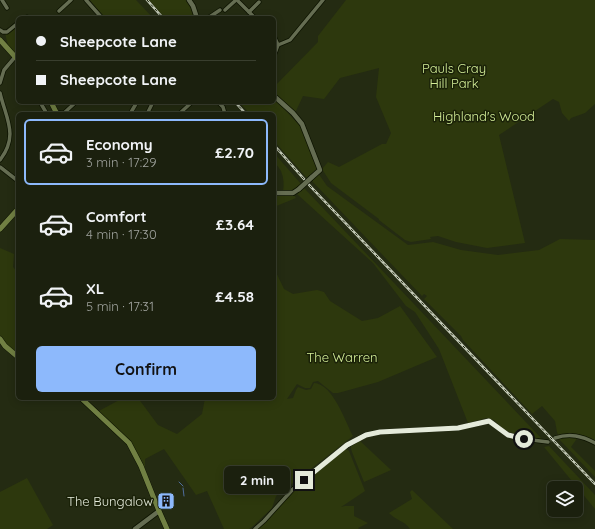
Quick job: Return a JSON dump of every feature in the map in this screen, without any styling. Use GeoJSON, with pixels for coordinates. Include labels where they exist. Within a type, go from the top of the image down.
{"type":"FeatureCollection","features":[{"type":"Feature","properties":{"kind":"main road"},"geometry":{"type":"LineString","coordinates":[[0,40],[16,58]]}},
{"type":"Feature","properties":{"kind":"main road"},"geometry":{"type":"LineString","coordinates":[[0,229],[16,211]]}},
{"type":"Feature","properties":{"kind":"main road"},"geometry":{"type":"LineString","coordinates":[[0,339],[5,346],[16,355]]}},
{"type":"Feature","properties":{"kind":"main road"},"geometry":{"type":"LineString","coordinates":[[83,400],[129,443],[141,466],[158,511],[167,529]]}},
{"type":"Feature","properties":{"kind":"street"},"geometry":{"type":"LineString","coordinates":[[2,0],[7,5]]}},
{"type":"Feature","properties":{"kind":"street"},"geometry":{"type":"LineString","coordinates":[[59,11],[71,0]]}},
{"type":"Feature","properties":{"kind":"street"},"geometry":{"type":"LineString","coordinates":[[86,0],[99,16]]}},
{"type":"Feature","properties":{"kind":"street"},"geometry":{"type":"LineString","coordinates":[[189,0],[196,16]]}},
{"type":"Feature","properties":{"kind":"street"},"geometry":{"type":"LineString","coordinates":[[225,10],[237,0],[253,16]]}},
{"type":"Feature","properties":{"kind":"street"},"geometry":{"type":"LineString","coordinates":[[278,45],[290,40],[323,0]]}},
{"type":"Feature","properties":{"kind":"street"},"geometry":{"type":"LineString","coordinates":[[249,12],[259,2]]}},
{"type":"Feature","properties":{"kind":"street"},"geometry":{"type":"LineString","coordinates":[[211,16],[220,10]]}},
{"type":"Feature","properties":{"kind":"street"},"geometry":{"type":"LineString","coordinates":[[0,30],[7,32],[16,25]]}},
{"type":"Feature","properties":{"kind":"street"},"geometry":{"type":"LineString","coordinates":[[276,40],[278,45],[276,50]]}},
{"type":"Feature","properties":{"kind":"street"},"geometry":{"type":"LineString","coordinates":[[0,83],[0,78],[4,70],[16,60]]}},
{"type":"Feature","properties":{"kind":"street"},"geometry":{"type":"LineString","coordinates":[[0,93],[9,121],[10,133],[8,145],[0,160]]}},
{"type":"Feature","properties":{"kind":"street"},"geometry":{"type":"LineString","coordinates":[[276,98],[293,113],[302,124],[320,170],[293,193],[276,193]]}},
{"type":"Feature","properties":{"kind":"street"},"geometry":{"type":"LineString","coordinates":[[66,112],[74,104]]}},
{"type":"Feature","properties":{"kind":"street"},"geometry":{"type":"LineString","coordinates":[[181,112],[190,104]]}},
{"type":"Feature","properties":{"kind":"street"},"geometry":{"type":"LineString","coordinates":[[0,166],[16,179]]}},
{"type":"Feature","properties":{"kind":"street"},"geometry":{"type":"LineString","coordinates":[[255,529],[293,489],[347,445],[372,433],[458,428],[489,421],[508,435],[548,442]]}},
{"type":"Feature","properties":{"kind":"street"},"geometry":{"type":"LineString","coordinates":[[555,438],[573,435],[583,437],[595,443]]}},
{"type":"Feature","properties":{"kind":"street"},"geometry":{"type":"LineString","coordinates":[[135,529],[152,518],[158,511]]}},
{"type":"Feature","properties":{"kind":"street"},"geometry":{"type":"LineString","coordinates":[[152,518],[161,517]]}},
{"type":"Feature","properties":{"kind":"green space"},"geometry":{"type":"Polygon","coordinates":[[[90,0],[136,0],[151,16],[103,16],[90,0]]]}},
{"type":"Feature","properties":{"kind":"green space"},"geometry":{"type":"Polygon","coordinates":[[[149,0],[186,0],[193,8],[195,16],[163,16],[149,0]]]}},
{"type":"Feature","properties":{"kind":"green space","name":"Pauls Cray Hill Park"},"geometry":{"type":"Polygon","coordinates":[[[346,0],[595,0],[595,104],[585,113],[571,118],[569,121],[562,113],[559,102],[553,99],[499,135],[525,243],[487,248],[456,242],[438,236],[430,237],[431,239],[411,242],[405,240],[331,183],[322,169],[328,162],[339,167],[382,144],[386,144],[391,133],[376,97],[379,68],[340,78],[324,99],[303,96],[295,113],[276,96],[276,85],[318,42],[318,36],[346,0]]]}},
{"type":"Feature","properties":{"kind":"green space"},"geometry":{"type":"Polygon","coordinates":[[[16,25],[16,55],[8,45],[5,33],[16,25]]]}},
{"type":"Feature","properties":{"kind":"green space"},"geometry":{"type":"Polygon","coordinates":[[[276,100],[301,127],[318,169],[307,178],[276,143],[276,112],[248,112],[241,104],[276,104],[276,100]]]}},
{"type":"Feature","properties":{"kind":"green space"},"geometry":{"type":"Polygon","coordinates":[[[276,155],[301,184],[292,192],[283,192],[284,184],[281,171],[276,164],[276,155]]]}},
{"type":"Feature","properties":{"kind":"green space"},"geometry":{"type":"Polygon","coordinates":[[[318,173],[327,186],[408,245],[433,242],[461,250],[498,255],[539,250],[560,239],[595,240],[595,443],[583,437],[559,437],[555,421],[542,406],[532,414],[463,340],[461,336],[424,299],[427,296],[424,294],[422,296],[311,180],[318,173]]]}},
{"type":"Feature","properties":{"kind":"green space"},"geometry":{"type":"Polygon","coordinates":[[[304,188],[542,439],[524,437],[504,430],[494,420],[486,418],[468,423],[439,349],[415,312],[406,306],[373,263],[297,194],[304,188]]]}},
{"type":"Feature","properties":{"kind":"green space"},"geometry":{"type":"Polygon","coordinates":[[[276,195],[294,195],[296,198],[276,206],[276,195]]]}},
{"type":"Feature","properties":{"kind":"green space"},"geometry":{"type":"Polygon","coordinates":[[[0,248],[14,254],[13,267],[16,271],[16,354],[0,337],[0,248]]]}},
{"type":"Feature","properties":{"kind":"green space","name":"The Warren"},"geometry":{"type":"Polygon","coordinates":[[[276,272],[284,289],[293,294],[317,290],[324,292],[330,301],[362,321],[378,318],[400,306],[437,357],[378,382],[338,393],[333,393],[318,381],[313,382],[310,388],[305,388],[297,384],[287,399],[293,398],[298,387],[306,390],[311,389],[314,383],[321,385],[333,396],[353,436],[276,496],[272,508],[249,529],[224,529],[207,491],[196,495],[164,449],[145,459],[145,469],[131,443],[97,412],[119,400],[139,400],[158,425],[177,434],[202,414],[205,400],[276,400],[276,272]]]}},
{"type":"Feature","properties":{"kind":"green space"},"geometry":{"type":"Polygon","coordinates":[[[578,437],[571,447],[595,471],[595,477],[558,438],[578,437]]]}},
{"type":"Feature","properties":{"kind":"green space"},"geometry":{"type":"Polygon","coordinates":[[[359,440],[391,470],[364,482],[350,445],[359,440]]]}},
{"type":"Feature","properties":{"kind":"green space"},"geometry":{"type":"Polygon","coordinates":[[[549,446],[582,481],[572,481],[544,447],[549,446]]]}},
{"type":"Feature","properties":{"kind":"green space"},"geometry":{"type":"Polygon","coordinates":[[[345,448],[349,451],[365,491],[341,507],[354,506],[354,516],[368,523],[358,528],[359,529],[257,529],[290,494],[345,448]]]}},
{"type":"Feature","properties":{"kind":"green space"},"geometry":{"type":"Polygon","coordinates":[[[27,478],[53,525],[47,529],[0,529],[0,492],[27,478]]]}},
{"type":"Feature","properties":{"kind":"green space"},"geometry":{"type":"Polygon","coordinates":[[[583,482],[595,495],[595,509],[583,494],[583,482]]]}},
{"type":"Feature","properties":{"kind":"green space"},"geometry":{"type":"Polygon","coordinates":[[[412,490],[453,529],[410,529],[408,526],[391,515],[389,513],[412,499],[410,492],[412,490]]]}},
{"type":"Feature","properties":{"kind":"waterway"},"geometry":{"type":"LineString","coordinates":[[179,482],[183,486]]}},
{"type":"Feature","properties":{"kind":"waterway"},"geometry":{"type":"LineString","coordinates":[[183,488],[184,496]]}},
{"type":"Feature","properties":{"kind":"tunnel"},"geometry":{"type":"LineString","coordinates":[[548,442],[555,438]]}},
{"type":"Feature","properties":{"kind":"railway"},"geometry":{"type":"LineString","coordinates":[[147,0],[161,16]]}},
{"type":"Feature","properties":{"kind":"railway"},"geometry":{"type":"LineString","coordinates":[[237,104],[244,112]]}},
{"type":"Feature","properties":{"kind":"railway"},"geometry":{"type":"LineString","coordinates":[[276,147],[311,187],[595,484]]}},
{"type":"Feature","properties":{"kind":"place","name":"The Bungalow"},"geometry":{"type":"Point","coordinates":[166,501]}},
{"type":"Feature","properties":{"kind":"route"},"geometry":{"type":"LineString","coordinates":[[304,480],[347,445],[372,433],[458,428],[489,421],[508,435],[524,439]]}},
{"type":"Feature","properties":{"kind":"park label","name":"Highland's Wood"},"geometry":{"type":"Point","coordinates":[484,116]}}]}
